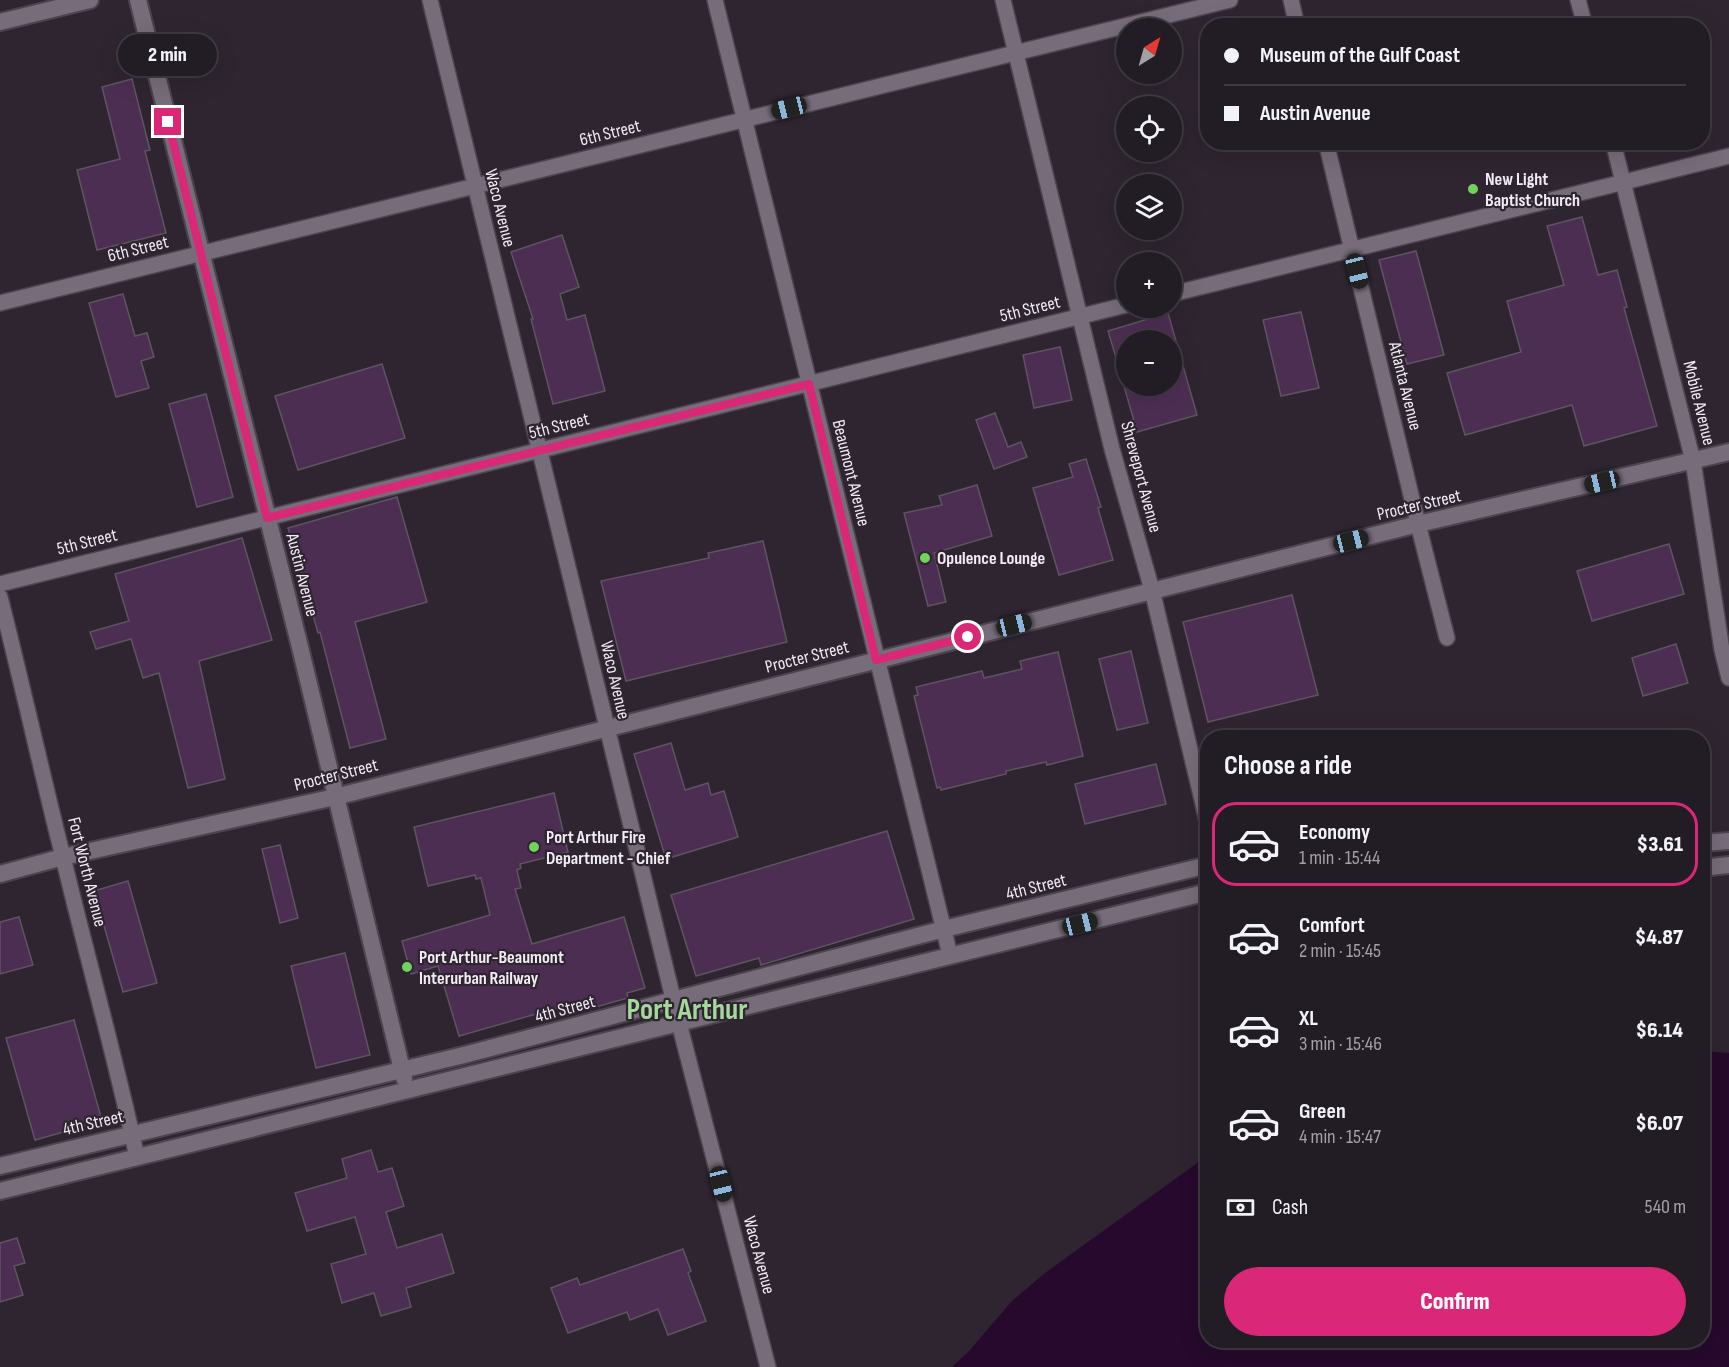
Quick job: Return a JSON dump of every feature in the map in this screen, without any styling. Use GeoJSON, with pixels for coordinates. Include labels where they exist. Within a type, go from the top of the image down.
{"type":"FeatureCollection","features":[{"type":"Feature","properties":{"kind":"street"},"geometry":{"type":"LineString","coordinates":[[0,22],[90,0]]}},
{"type":"Feature","properties":{"kind":"street","name":"Austin Avenue"},"geometry":{"type":"LineString","coordinates":[[138,0],[407,1091]]}},
{"type":"Feature","properties":{"kind":"street","name":"Waco Avenue"},"geometry":{"type":"LineString","coordinates":[[430,0],[673,1001],[768,1367]]}},
{"type":"Feature","properties":{"kind":"street","name":"Beaumont Avenue"},"geometry":{"type":"LineString","coordinates":[[716,0],[950,955]]}},
{"type":"Feature","properties":{"kind":"street","name":"Shreveport Avenue"},"geometry":{"type":"LineString","coordinates":[[1003,0],[1112,449],[1152,590],[1200,791]]}},
{"type":"Feature","properties":{"kind":"street","name":"6th Street"},"geometry":{"type":"LineString","coordinates":[[0,303],[1230,0]]}},
{"type":"Feature","properties":{"kind":"street"},"geometry":{"type":"LineString","coordinates":[[1291,0],[1295,18]]}},
{"type":"Feature","properties":{"kind":"street"},"geometry":{"type":"LineString","coordinates":[[1578,0],[1583,18]]}},
{"type":"Feature","properties":{"kind":"street","name":"Atlanta Avenue"},"geometry":{"type":"LineString","coordinates":[[1328,150],[1447,638]]}},
{"type":"Feature","properties":{"kind":"street","name":"Mobile Avenue"},"geometry":{"type":"LineString","coordinates":[[1615,150],[1693,461],[1722,650],[1729,678]]}},
{"type":"Feature","properties":{"kind":"street"},"geometry":{"type":"LineString","coordinates":[[1182,291],[1729,156]]}},
{"type":"Feature","properties":{"kind":"street","name":"5th Street"},"geometry":{"type":"LineString","coordinates":[[0,584],[1116,308]]}},
{"type":"Feature","properties":{"kind":"street","name":"Procter Street"},"geometry":{"type":"LineString","coordinates":[[0,874],[63,857],[334,796],[1418,524],[1729,452]]}},
{"type":"Feature","properties":{"kind":"street","name":"Fort Worth Avenue"},"geometry":{"type":"LineString","coordinates":[[0,597],[137,1157]]}},
{"type":"Feature","properties":{"kind":"street"},"geometry":{"type":"LineString","coordinates":[[1710,842],[1729,841]]}},
{"type":"Feature","properties":{"kind":"street"},"geometry":{"type":"LineString","coordinates":[[1710,867],[1729,865]]}},
{"type":"Feature","properties":{"kind":"street","name":"4th Street"},"geometry":{"type":"LineString","coordinates":[[0,1166],[460,1056],[944,929],[1200,867]]}},
{"type":"Feature","properties":{"kind":"street"},"geometry":{"type":"LineString","coordinates":[[0,1191],[1200,894]]}},
{"type":"Feature","properties":{"kind":"shaded area"},"geometry":{"type":"Polygon","coordinates":[[[1710,1052],[1729,1053],[1729,1367],[952,1367],[969,1351],[1012,1301],[1045,1273],[1200,1161],[1200,1348],[1710,1348],[1710,1052]]]}},
{"type":"Feature","properties":{"kind":"building"},"geometry":{"type":"Polygon","coordinates":[[[132,79],[150,150],[145,151],[166,233],[97,250],[77,170],[120,159],[102,87],[132,79]]]}},
{"type":"Feature","properties":{"kind":"building"},"geometry":{"type":"Polygon","coordinates":[[[1582,217],[1598,275],[1617,270],[1627,307],[1624,308],[1657,426],[1584,446],[1572,405],[1465,435],[1447,373],[1521,352],[1507,301],[1564,285],[1547,226],[1582,217]]]}},
{"type":"Feature","properties":{"kind":"building"},"geometry":{"type":"Polygon","coordinates":[[[562,235],[579,287],[560,294],[567,320],[585,315],[605,391],[553,404],[531,319],[533,319],[511,252],[562,235]]]}},
{"type":"Feature","properties":{"kind":"building"},"geometry":{"type":"Polygon","coordinates":[[[1416,251],[1444,355],[1407,364],[1379,260],[1416,251]]]}},
{"type":"Feature","properties":{"kind":"building"},"geometry":{"type":"Polygon","coordinates":[[[123,294],[135,336],[147,333],[154,357],[141,361],[149,388],[116,397],[89,303],[123,294]]]}},
{"type":"Feature","properties":{"kind":"building"},"geometry":{"type":"Polygon","coordinates":[[[1301,312],[1319,388],[1281,396],[1263,320],[1301,312]]]}},
{"type":"Feature","properties":{"kind":"building"},"geometry":{"type":"Polygon","coordinates":[[[1151,318],[1169,318],[1173,330],[1116,330],[1116,358],[1108,331],[1151,318]]]}},
{"type":"Feature","properties":{"kind":"building"},"geometry":{"type":"Polygon","coordinates":[[[1060,347],[1072,400],[1034,408],[1023,355],[1060,347]]]}},
{"type":"Feature","properties":{"kind":"building"},"geometry":{"type":"Polygon","coordinates":[[[1182,362],[1197,415],[1137,432],[1127,396],[1182,396],[1182,362]]]}},
{"type":"Feature","properties":{"kind":"building"},"geometry":{"type":"Polygon","coordinates":[[[382,364],[405,438],[298,470],[275,396],[382,364]]]}},
{"type":"Feature","properties":{"kind":"building"},"geometry":{"type":"Polygon","coordinates":[[[206,394],[233,497],[197,507],[169,404],[206,394]]]}},
{"type":"Feature","properties":{"kind":"building"},"geometry":{"type":"Polygon","coordinates":[[[995,413],[1008,447],[1021,442],[1027,457],[994,469],[976,420],[995,413]]]}},
{"type":"Feature","properties":{"kind":"building"},"geometry":{"type":"Polygon","coordinates":[[[1086,459],[1101,507],[1098,508],[1113,560],[1059,575],[1033,488],[1073,477],[1069,464],[1086,459]]]}},
{"type":"Feature","properties":{"kind":"building"},"geometry":{"type":"Polygon","coordinates":[[[977,485],[992,536],[934,553],[946,602],[928,606],[904,513],[942,505],[939,496],[977,485]]]}},
{"type":"Feature","properties":{"kind":"building"},"geometry":{"type":"Polygon","coordinates":[[[397,497],[427,602],[355,622],[386,739],[350,748],[320,632],[318,633],[288,528],[397,497]]]}},
{"type":"Feature","properties":{"kind":"building"},"geometry":{"type":"Polygon","coordinates":[[[242,538],[272,640],[199,661],[225,779],[188,788],[159,673],[143,678],[131,639],[96,649],[90,632],[129,621],[115,574],[242,538]]]}},
{"type":"Feature","properties":{"kind":"building"},"geometry":{"type":"Polygon","coordinates":[[[763,541],[787,642],[626,681],[601,581],[709,558],[708,553],[763,541]]]}},
{"type":"Feature","properties":{"kind":"building"},"geometry":{"type":"Polygon","coordinates":[[[1669,544],[1684,594],[1592,621],[1577,571],[1669,544]]]}},
{"type":"Feature","properties":{"kind":"building"},"geometry":{"type":"Polygon","coordinates":[[[1292,595],[1318,695],[1208,722],[1183,622],[1292,595]]]}},
{"type":"Feature","properties":{"kind":"building"},"geometry":{"type":"Polygon","coordinates":[[[1676,644],[1688,683],[1643,696],[1632,658],[1676,644]]]}},
{"type":"Feature","properties":{"kind":"building"},"geometry":{"type":"Polygon","coordinates":[[[1131,651],[1148,723],[1117,730],[1099,659],[1131,651]]]}},
{"type":"Feature","properties":{"kind":"building"},"geometry":{"type":"Polygon","coordinates":[[[1058,652],[1083,756],[1047,765],[1046,762],[1006,771],[1006,774],[941,790],[940,787],[937,788],[914,696],[918,695],[916,687],[982,671],[984,678],[1022,669],[1020,661],[1058,652]]]}},
{"type":"Feature","properties":{"kind":"building"},"geometry":{"type":"Polygon","coordinates":[[[671,743],[685,790],[708,783],[711,795],[724,791],[738,837],[666,859],[634,754],[671,743]]]}},
{"type":"Feature","properties":{"kind":"building"},"geometry":{"type":"Polygon","coordinates":[[[1156,764],[1166,804],[1085,824],[1075,784],[1156,764]]]}},
{"type":"Feature","properties":{"kind":"building"},"geometry":{"type":"Polygon","coordinates":[[[554,793],[568,852],[520,864],[521,868],[517,870],[521,888],[515,889],[532,944],[624,917],[645,988],[627,993],[628,998],[581,1011],[578,1002],[459,1036],[438,966],[411,974],[402,941],[490,915],[481,878],[476,879],[475,875],[428,886],[414,827],[554,793]]]}},
{"type":"Feature","properties":{"kind":"building"},"geometry":{"type":"Polygon","coordinates":[[[887,831],[914,919],[761,965],[759,958],[696,976],[671,895],[887,831]]]}},
{"type":"Feature","properties":{"kind":"building"},"geometry":{"type":"Polygon","coordinates":[[[280,845],[298,918],[280,923],[262,849],[280,845]]]}},
{"type":"Feature","properties":{"kind":"building"},"geometry":{"type":"Polygon","coordinates":[[[128,881],[157,983],[123,992],[94,891],[128,881]]]}},
{"type":"Feature","properties":{"kind":"building"},"geometry":{"type":"Polygon","coordinates":[[[19,917],[33,965],[0,974],[0,922],[19,917]]]}},
{"type":"Feature","properties":{"kind":"building"},"geometry":{"type":"Polygon","coordinates":[[[345,953],[370,1055],[316,1068],[291,966],[345,953]]]}},
{"type":"Feature","properties":{"kind":"building"},"geometry":{"type":"Polygon","coordinates":[[[74,1020],[102,1121],[35,1140],[6,1038],[74,1020]]]}},
{"type":"Feature","properties":{"kind":"building"},"geometry":{"type":"Polygon","coordinates":[[[371,1150],[378,1172],[392,1168],[404,1206],[386,1212],[397,1248],[442,1234],[454,1273],[406,1288],[411,1307],[381,1316],[374,1293],[342,1303],[331,1264],[366,1254],[355,1217],[307,1231],[295,1193],[347,1178],[342,1159],[371,1150]]]}},
{"type":"Feature","properties":{"kind":"building"},"geometry":{"type":"Polygon","coordinates":[[[17,1238],[25,1263],[14,1266],[23,1295],[0,1302],[0,1243],[17,1238]]]}},
{"type":"Feature","properties":{"kind":"building"},"geometry":{"type":"Polygon","coordinates":[[[683,1249],[691,1271],[688,1273],[706,1321],[668,1335],[658,1309],[630,1320],[627,1312],[568,1333],[551,1288],[577,1278],[580,1285],[683,1249]]]}},
{"type":"Feature","properties":{"kind":"place","name":"New Light Baptist Church"},"geometry":{"type":"Point","coordinates":[1473,189]}},
{"type":"Feature","properties":{"kind":"place","name":"Opulence Lounge"},"geometry":{"type":"Point","coordinates":[925,558]}},
{"type":"Feature","properties":{"kind":"place","name":"Port Arthur Fire Department - Chief"},"geometry":{"type":"Point","coordinates":[534,847]}},
{"type":"Feature","properties":{"kind":"place","name":"Port Arthur-Beaumont Interurban Railway"},"geometry":{"type":"Point","coordinates":[407,967]}},
{"type":"Feature","properties":{"kind":"district","name":"Port Arthur"},"geometry":{"type":"Point","coordinates":[687,1010]}},
{"type":"Feature","properties":{"kind":"route"},"geometry":{"type":"LineString","coordinates":[[168,122],[267,518],[809,384],[876,660],[968,637]]}}]}
